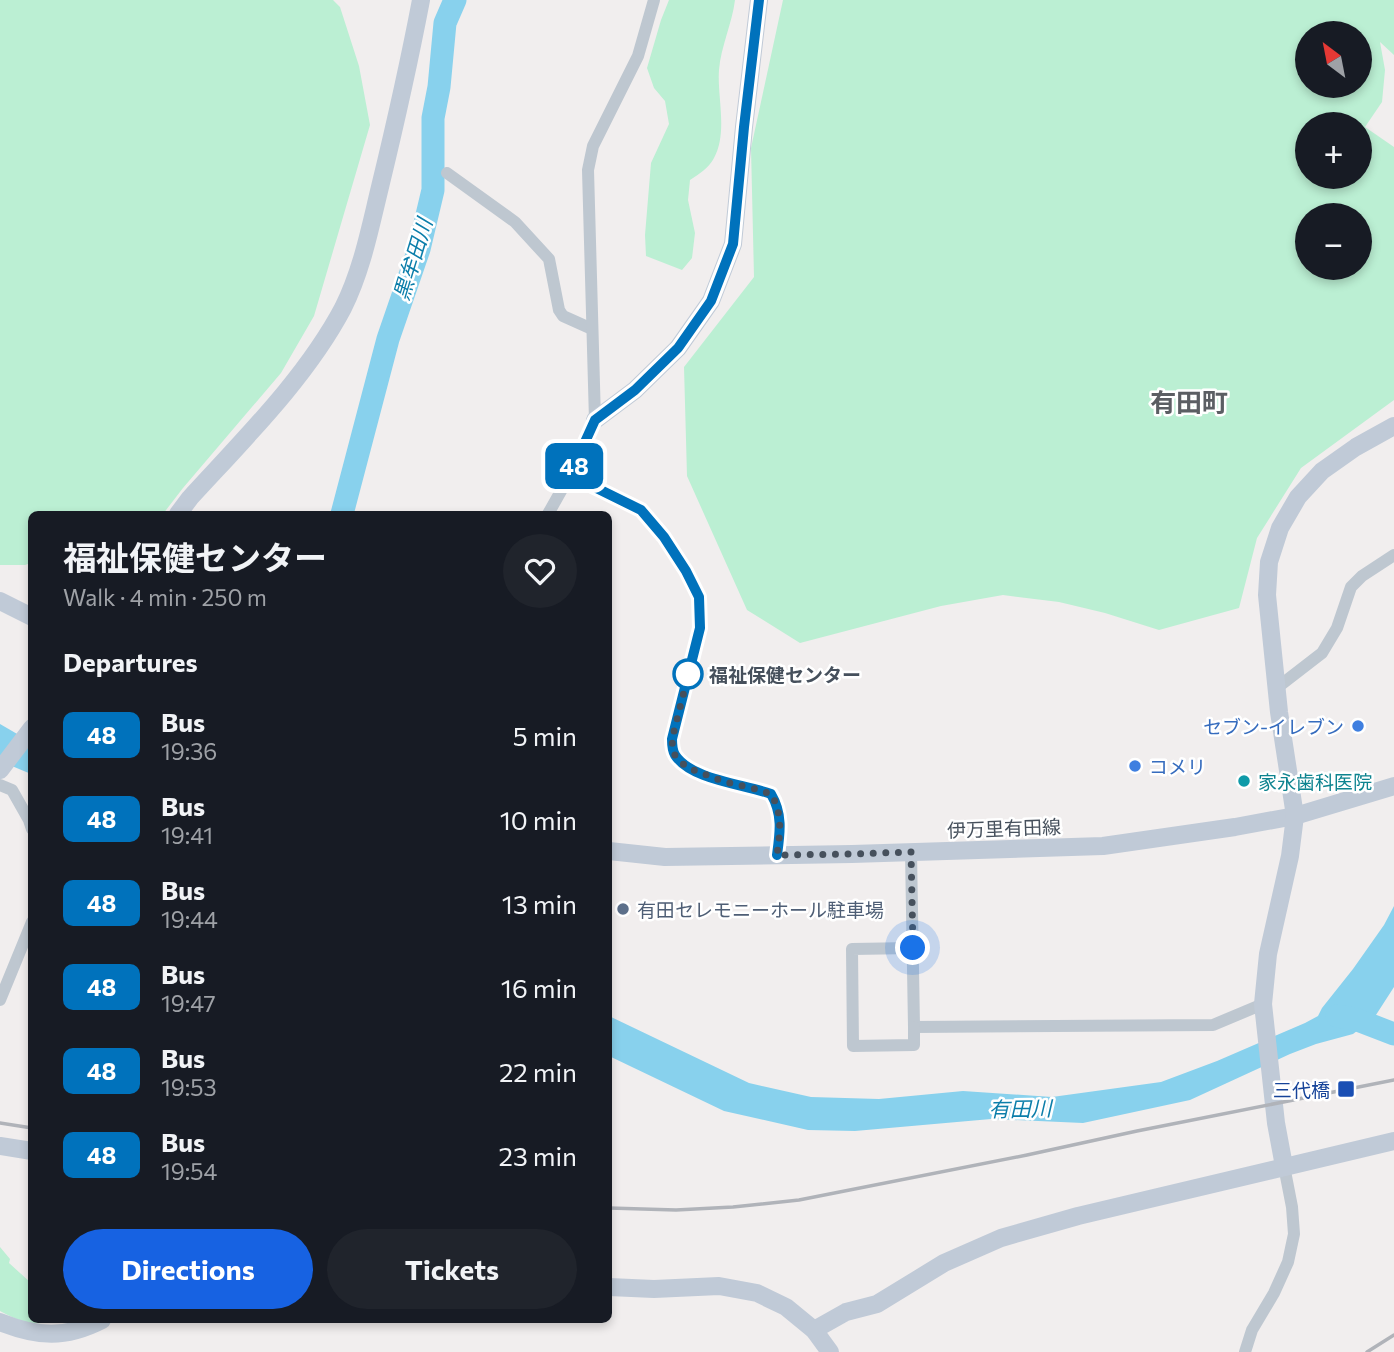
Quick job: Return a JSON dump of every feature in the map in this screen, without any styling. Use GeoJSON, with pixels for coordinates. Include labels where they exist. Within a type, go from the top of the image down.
{"type":"FeatureCollection","features":[{"type":"Feature","properties":{"kind":"street"},"geometry":{"type":"LineString","coordinates":[[180,511],[272,408],[322,343],[344,307],[364,256],[421,0]]}},
{"type":"Feature","properties":{"kind":"street"},"geometry":{"type":"LineString","coordinates":[[550,511],[570,475],[595,420],[588,170],[590,158],[593,146],[638,56],[654,0]]}},
{"type":"Feature","properties":{"kind":"street"},"geometry":{"type":"LineString","coordinates":[[595,420],[635,390],[678,348],[711,301],[733,244],[759,0]]}},
{"type":"Feature","properties":{"kind":"street"},"geometry":{"type":"LineString","coordinates":[[447,173],[524,231],[550,259],[559,310],[563,316],[592,329]]}},
{"type":"Feature","properties":{"kind":"street"},"geometry":{"type":"LineString","coordinates":[[1245,1352],[1252,1330],[1274,1293],[1288,1262],[1294,1234],[1264,1012],[1268,954],[1290,856],[1295,817],[1279,712],[1267,596],[1269,562],[1280,528],[1298,497],[1322,471],[1394,425]]}},
{"type":"Feature","properties":{"kind":"street"},"geometry":{"type":"LineString","coordinates":[[570,475],[641,510],[664,537],[686,571],[699,597],[700,628],[672,739],[673,753],[686,767],[725,782],[771,794],[779,812],[777,855]]}},
{"type":"Feature","properties":{"kind":"street"},"geometry":{"type":"LineString","coordinates":[[1278,687],[1322,653],[1336,628],[1351,587],[1362,576],[1394,555]]}},
{"type":"Feature","properties":{"kind":"street"},"geometry":{"type":"LineString","coordinates":[[0,601],[28,615]]}},
{"type":"Feature","properties":{"kind":"street"},"geometry":{"type":"LineString","coordinates":[[0,770],[28,733]]}},
{"type":"Feature","properties":{"kind":"street"},"geometry":{"type":"LineString","coordinates":[[0,785],[12,790],[28,818]]}},
{"type":"Feature","properties":{"kind":"street","name":"伊万里有田線"},"geometry":{"type":"LineString","coordinates":[[612,851],[664,857],[1103,846],[1295,817],[1394,786]]}},
{"type":"Feature","properties":{"kind":"street"},"geometry":{"type":"LineString","coordinates":[[911,852],[913,948],[914,1045],[853,1046],[852,949],[913,948]]}},
{"type":"Feature","properties":{"kind":"street"},"geometry":{"type":"LineString","coordinates":[[0,1000],[28,932]]}},
{"type":"Feature","properties":{"kind":"street"},"geometry":{"type":"LineString","coordinates":[[914,1027],[1213,1025],[1264,1012]]}},
{"type":"Feature","properties":{"kind":"street"},"geometry":{"type":"LineString","coordinates":[[814,1329],[846,1311],[877,1304],[944,1263],[1001,1238],[1078,1216],[1394,1141]]}},
{"type":"Feature","properties":{"kind":"street"},"geometry":{"type":"LineString","coordinates":[[0,1146],[28,1150]]}},
{"type":"Feature","properties":{"kind":"street"},"geometry":{"type":"LineString","coordinates":[[612,1287],[654,1289],[719,1286],[757,1293],[786,1307],[814,1329],[830,1352]]}},
{"type":"Feature","properties":{"kind":"street"},"geometry":{"type":"LineString","coordinates":[[0,1322],[16,1328],[54,1334],[64,1334],[96,1323]]}},
{"type":"Feature","properties":{"kind":"green space"},"geometry":{"type":"Polygon","coordinates":[[[0,0],[333,0],[340,7],[359,66],[370,125],[314,316],[281,373],[165,511],[28,511],[28,564],[0,565],[0,0]]]}},
{"type":"Feature","properties":{"kind":"green space"},"geometry":{"type":"Polygon","coordinates":[[[669,0],[735,0],[719,70],[721,114],[718,148],[712,162],[690,180],[688,200],[695,233],[692,258],[682,270],[646,256],[645,235],[651,163],[669,124],[665,101],[654,88],[647,68],[669,0]]]}},
{"type":"Feature","properties":{"kind":"green space"},"geometry":{"type":"Polygon","coordinates":[[[783,0],[1394,0],[1394,55],[1380,42],[1385,70],[1382,102],[1372,117],[1372,112],[1295,112],[1295,189],[1372,189],[1372,132],[1394,147],[1394,400],[1301,468],[1257,538],[1239,608],[1159,630],[1059,602],[1003,595],[941,606],[800,643],[747,610],[687,476],[684,367],[754,277],[751,148],[783,0]]]}},
{"type":"Feature","properties":{"kind":"green space"},"geometry":{"type":"Polygon","coordinates":[[[0,1247],[10,1259],[9,1263],[28,1280],[28,1323],[0,1311],[0,1247]]]}},
{"type":"Feature","properties":{"kind":"water"},"geometry":{"type":"Polygon","coordinates":[[[0,724],[28,740],[28,773],[0,761],[0,724]]]}},
{"type":"Feature","properties":{"kind":"water","name":"有田川"},"geometry":{"type":"Polygon","coordinates":[[[1394,906],[1394,987],[1374,1018],[1353,1034],[1290,1054],[1190,1100],[1083,1123],[991,1119],[855,1131],[808,1130],[724,1111],[612,1057],[612,1017],[749,1083],[811,1097],[879,1099],[963,1091],[1052,1097],[1161,1082],[1217,1061],[1318,1016],[1384,925],[1394,906]]]}},
{"type":"Feature","properties":{"kind":"waterway","name":"黒牟田川"},"geometry":{"type":"LineString","coordinates":[[343,511],[388,339],[419,249],[433,190],[433,118],[445,23],[455,0]]}},
{"type":"Feature","properties":{"kind":"waterway"},"geometry":{"type":"LineString","coordinates":[[1337,1016],[1355,1019],[1394,1034]]}},
{"type":"Feature","properties":{"kind":"railway"},"geometry":{"type":"LineString","coordinates":[[612,1208],[676,1210],[799,1200],[1394,1080]]}},
{"type":"Feature","properties":{"kind":"railway"},"geometry":{"type":"LineString","coordinates":[[0,1123],[28,1127]]}},
{"type":"Feature","properties":{"kind":"railway"},"geometry":{"type":"LineString","coordinates":[[1367,1352],[1394,1335]]}},
{"type":"Feature","properties":{"kind":"bus line","name":"48"},"geometry":{"type":"LineString","coordinates":[[759,0],[733,244],[711,301],[678,348],[635,390],[595,420],[570,475],[641,510],[664,537],[686,571],[699,597],[700,628],[672,739],[673,753],[686,767],[725,782],[771,794],[779,812],[777,855]]}},
{"type":"Feature","properties":{"kind":"place","name":"福祉保健センター"},"geometry":{"type":"Point","coordinates":[688,674]}},
{"type":"Feature","properties":{"kind":"place","name":"セブン-イレブン"},"geometry":{"type":"Point","coordinates":[1358,726]}},
{"type":"Feature","properties":{"kind":"place","name":"コメリ"},"geometry":{"type":"Point","coordinates":[1135,766]}},
{"type":"Feature","properties":{"kind":"place","name":"家永歯科医院"},"geometry":{"type":"Point","coordinates":[1244,781]}},
{"type":"Feature","properties":{"kind":"place","name":"有田セレモニーホール駐車場"},"geometry":{"type":"Point","coordinates":[623,909]}},
{"type":"Feature","properties":{"kind":"place","name":"三代橋"},"geometry":{"type":"Point","coordinates":[1346,1089]}},
{"type":"Feature","properties":{"kind":"district","name":"有田町"},"geometry":{"type":"Point","coordinates":[1189,401]}},
{"type":"Feature","properties":{"kind":"route"},"geometry":{"type":"LineString","coordinates":[[688,674],[689,672],[672,739],[673,753],[686,767],[725,782],[771,794],[779,812],[777,855],[911,852],[913,948]]}}]}
